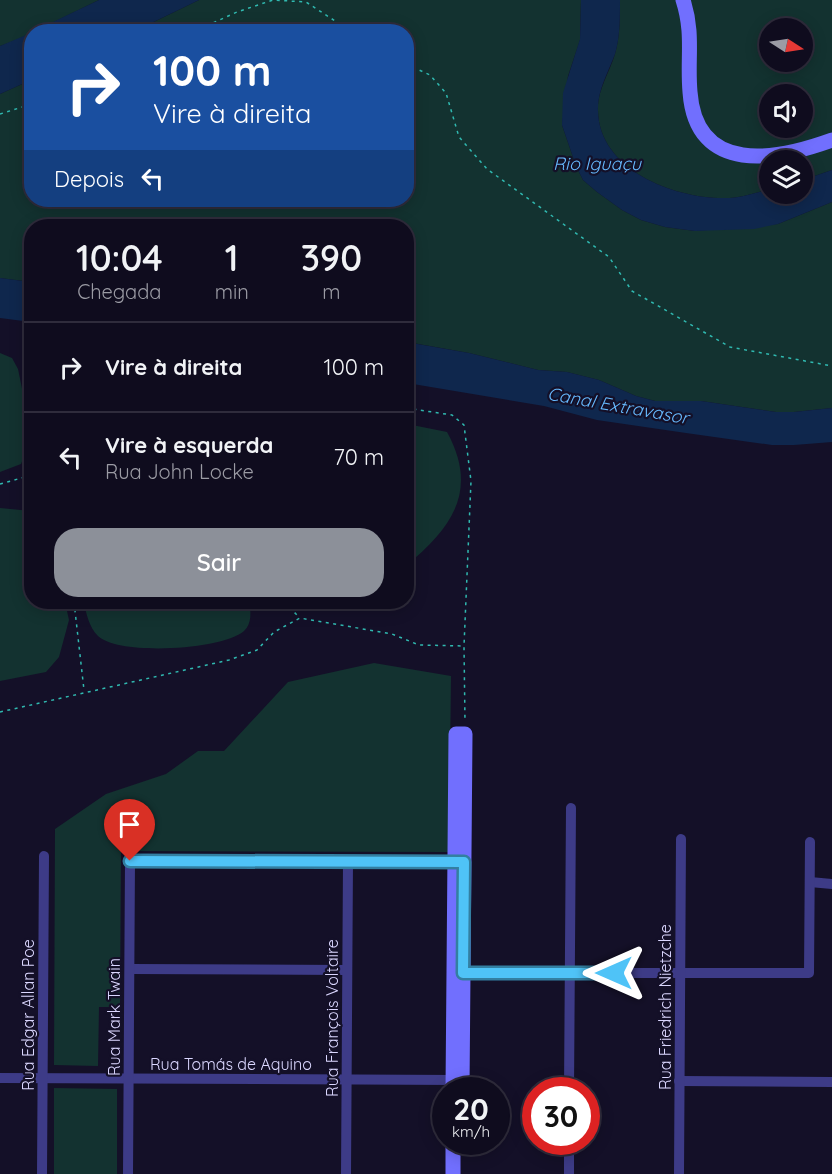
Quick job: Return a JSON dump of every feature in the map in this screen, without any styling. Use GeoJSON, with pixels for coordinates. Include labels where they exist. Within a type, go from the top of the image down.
{"type":"FeatureCollection","features":[{"type":"Feature","properties":{"kind":"street"},"geometry":{"type":"LineString","coordinates":[[683,0],[691,36],[692,105],[703,130],[713,142],[735,155],[751,157],[794,152],[832,140]]}},
{"type":"Feature","properties":{"kind":"street"},"geometry":{"type":"LineString","coordinates":[[458,1077],[460,862],[465,734]]}},
{"type":"Feature","properties":{"kind":"street"},"geometry":{"type":"LineString","coordinates":[[569,1077],[571,808]]}},
{"type":"Feature","properties":{"kind":"street","name":"Rua Friedrich Nietzche"},"geometry":{"type":"LineString","coordinates":[[679,1174],[681,839]]}},
{"type":"Feature","properties":{"kind":"street"},"geometry":{"type":"LineString","coordinates":[[459,973],[809,973],[810,842]]}},
{"type":"Feature","properties":{"kind":"street","name":"Rua Edgar Allan Poe"},"geometry":{"type":"LineString","coordinates":[[42,1174],[44,856]]}},
{"type":"Feature","properties":{"kind":"street","name":"Rua Mark Twain"},"geometry":{"type":"LineString","coordinates":[[128,1174],[130,861],[348,862]]}},
{"type":"Feature","properties":{"kind":"street"},"geometry":{"type":"LineString","coordinates":[[348,862],[460,862]]}},
{"type":"Feature","properties":{"kind":"street","name":"Rua François Voltaire"},"geometry":{"type":"LineString","coordinates":[[346,1174],[348,862]]}},
{"type":"Feature","properties":{"kind":"street"},"geometry":{"type":"LineString","coordinates":[[810,882],[832,884]]}},
{"type":"Feature","properties":{"kind":"street"},"geometry":{"type":"LineString","coordinates":[[130,969],[347,970]]}},
{"type":"Feature","properties":{"kind":"street","name":"Rua Tomás de Aquino"},"geometry":{"type":"LineString","coordinates":[[0,1078],[346,1080],[432,1084]]}},
{"type":"Feature","properties":{"kind":"street"},"geometry":{"type":"LineString","coordinates":[[679,1081],[832,1082]]}},
{"type":"Feature","properties":{"kind":"street"},"geometry":{"type":"LineString","coordinates":[[453,1155],[453,1174]]}},
{"type":"Feature","properties":{"kind":"street"},"geometry":{"type":"LineString","coordinates":[[462,1155],[462,1174]]}},
{"type":"Feature","properties":{"kind":"street"},"geometry":{"type":"LineString","coordinates":[[569,1155],[569,1174]]}},
{"type":"Feature","properties":{"kind":"path"},"geometry":{"type":"LineString","coordinates":[[211,24],[273,0],[306,2],[340,24]]}},
{"type":"Feature","properties":{"kind":"path"},"geometry":{"type":"LineString","coordinates":[[414,68],[430,75],[446,93],[459,137],[487,169],[609,257],[632,291],[730,347],[832,366]]}},
{"type":"Feature","properties":{"kind":"path"},"geometry":{"type":"LineString","coordinates":[[0,114],[24,106]]}},
{"type":"Feature","properties":{"kind":"path"},"geometry":{"type":"LineString","coordinates":[[414,409],[452,415],[464,425],[471,481],[464,646],[465,734]]}},
{"type":"Feature","properties":{"kind":"path"},"geometry":{"type":"LineString","coordinates":[[0,484],[24,477]]}},
{"type":"Feature","properties":{"kind":"path"},"geometry":{"type":"LineString","coordinates":[[75,609],[84,692]]}},
{"type":"Feature","properties":{"kind":"path"},"geometry":{"type":"LineString","coordinates":[[291,609],[300,618],[392,634],[419,645],[464,646]]}},
{"type":"Feature","properties":{"kind":"path"},"geometry":{"type":"LineString","coordinates":[[0,712],[229,660],[257,650],[274,632],[300,618]]}},
{"type":"Feature","properties":{"kind":"green space"},"geometry":{"type":"Polygon","coordinates":[[[0,0],[99,0],[50,24],[24,24],[24,37],[0,46],[0,0]]]}},
{"type":"Feature","properties":{"kind":"green space"},"geometry":{"type":"Polygon","coordinates":[[[199,0],[581,0],[580,40],[568,76],[562,125],[583,180],[597,192],[641,220],[665,227],[695,231],[778,224],[832,202],[832,408],[776,412],[701,401],[655,401],[636,396],[599,380],[567,372],[538,370],[469,353],[414,343],[414,219],[24,219],[24,281],[0,278],[0,94],[24,83],[24,207],[414,207],[414,24],[149,24],[199,0]]]}},
{"type":"Feature","properties":{"kind":"green space"},"geometry":{"type":"Polygon","coordinates":[[[620,0],[832,0],[832,170],[813,177],[813,150],[759,150],[759,192],[725,198],[684,193],[643,177],[625,165],[611,150],[602,132],[598,111],[602,88],[614,58],[620,25],[620,0]]]}},
{"type":"Feature","properties":{"kind":"green space"},"geometry":{"type":"Polygon","coordinates":[[[0,353],[12,358],[18,369],[24,398],[24,456],[21,464],[0,472],[0,353]]]}},
{"type":"Feature","properties":{"kind":"green space"},"geometry":{"type":"Polygon","coordinates":[[[414,425],[447,432],[461,472],[456,506],[448,522],[414,559],[414,425]]]}},
{"type":"Feature","properties":{"kind":"green space"},"geometry":{"type":"Polygon","coordinates":[[[0,508],[24,510],[24,609],[67,609],[69,620],[59,657],[46,672],[0,681],[0,508]]]}},
{"type":"Feature","properties":{"kind":"green space"},"geometry":{"type":"Polygon","coordinates":[[[86,609],[250,609],[248,625],[244,631],[233,637],[215,643],[171,648],[127,646],[109,642],[98,636],[86,609]]]}},
{"type":"Feature","properties":{"kind":"green space"},"geometry":{"type":"Polygon","coordinates":[[[374,663],[451,676],[449,852],[121,851],[120,1007],[99,1007],[98,1066],[54,1065],[55,829],[106,794],[166,774],[198,751],[224,751],[288,682],[374,663]]]}},
{"type":"Feature","properties":{"kind":"green space"},"geometry":{"type":"Polygon","coordinates":[[[54,1088],[117,1089],[117,1174],[54,1174],[54,1088]]]}},
{"type":"Feature","properties":{"kind":"water"},"geometry":{"type":"Polygon","coordinates":[[[99,0],[199,0],[149,24],[49,24],[99,0]]]}},
{"type":"Feature","properties":{"kind":"water","name":"Rio Iguaçu"},"geometry":{"type":"Polygon","coordinates":[[[581,0],[620,0],[617,48],[601,89],[598,111],[602,132],[611,150],[625,165],[643,177],[684,193],[705,197],[725,198],[759,192],[759,204],[813,204],[813,177],[832,170],[832,202],[778,224],[754,229],[695,231],[665,227],[641,220],[622,210],[583,180],[562,125],[563,93],[580,39],[581,0]]]}},
{"type":"Feature","properties":{"kind":"water"},"geometry":{"type":"Polygon","coordinates":[[[24,36],[24,83],[0,94],[0,46],[24,36]]]}},
{"type":"Feature","properties":{"kind":"water"},"geometry":{"type":"Polygon","coordinates":[[[0,278],[24,281],[24,321],[0,318],[0,278]]]}},
{"type":"Feature","properties":{"kind":"water","name":"Canal Extravasor"},"geometry":{"type":"Polygon","coordinates":[[[414,343],[469,353],[538,370],[567,372],[599,380],[636,396],[655,401],[701,401],[776,412],[832,408],[832,442],[772,445],[597,420],[544,406],[414,384],[414,343]]]}},
{"type":"Feature","properties":{"kind":"route"},"geometry":{"type":"LineString","coordinates":[[130,861],[464,862],[463,973],[614,973]]}}]}
